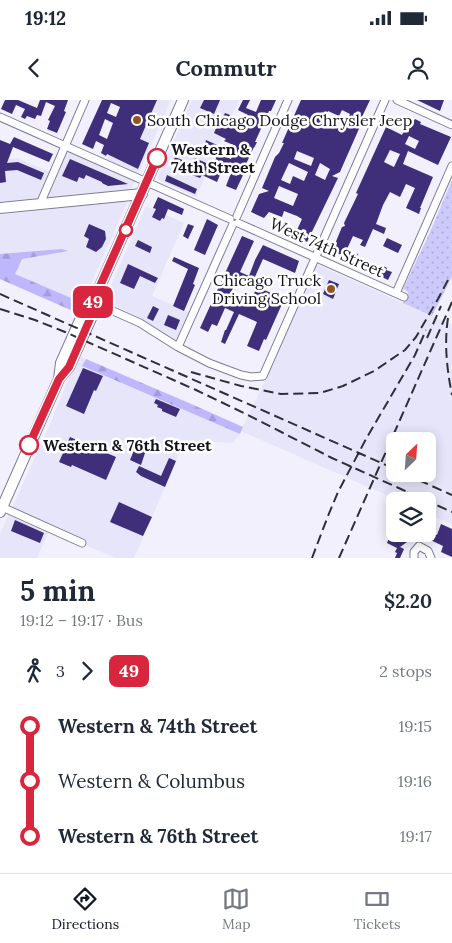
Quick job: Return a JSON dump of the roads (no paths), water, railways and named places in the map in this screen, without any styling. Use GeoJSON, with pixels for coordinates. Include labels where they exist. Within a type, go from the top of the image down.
{"type":"FeatureCollection","features":[{"type":"Feature","properties":{"kind":"main road"},"geometry":{"type":"LineString","coordinates":[[1,509],[59,379],[61,363],[76,328],[85,309],[94,302],[183,100]]}},
{"type":"Feature","properties":{"kind":"main road"},"geometry":{"type":"LineString","coordinates":[[0,208],[142,194]]}},
{"type":"Feature","properties":{"kind":"street"},"geometry":{"type":"LineString","coordinates":[[40,204],[85,100]]}},
{"type":"Feature","properties":{"kind":"street"},"geometry":{"type":"LineString","coordinates":[[178,347],[288,100]]}},
{"type":"Feature","properties":{"kind":"street"},"geometry":{"type":"LineString","coordinates":[[94,302],[140,323],[178,347],[209,363],[241,375],[251,377],[263,376],[385,100]]}},
{"type":"Feature","properties":{"kind":"street"},"geometry":{"type":"LineString","coordinates":[[397,100],[452,125]]}},
{"type":"Feature","properties":{"kind":"street","name":"West 74th Street"},"geometry":{"type":"LineString","coordinates":[[0,117],[404,297]]}},
{"type":"Feature","properties":{"kind":"street"},"geometry":{"type":"LineString","coordinates":[[396,293],[452,166]]}},
{"type":"Feature","properties":{"kind":"street"},"geometry":{"type":"LineString","coordinates":[[1,509],[82,543]]}},
{"type":"Feature","properties":{"kind":"street"},"geometry":{"type":"LineString","coordinates":[[414,558],[414,552],[419,546],[428,551],[431,558]]}},
{"type":"Feature","properties":{"kind":"railway"},"geometry":{"type":"LineString","coordinates":[[191,372],[241,386],[281,394],[320,393],[343,386],[374,371],[405,350],[416,337],[448,280]]}},
{"type":"Feature","properties":{"kind":"railway"},"geometry":{"type":"LineString","coordinates":[[0,294],[386,465]]}},
{"type":"Feature","properties":{"kind":"railway"},"geometry":{"type":"LineString","coordinates":[[339,558],[452,302]]}},
{"type":"Feature","properties":{"kind":"railway"},"geometry":{"type":"LineString","coordinates":[[427,338],[441,306]]}},
{"type":"Feature","properties":{"kind":"railway"},"geometry":{"type":"LineString","coordinates":[[0,309],[65,332],[196,390],[332,458],[452,512]]}},
{"type":"Feature","properties":{"kind":"railway"},"geometry":{"type":"LineString","coordinates":[[448,318],[446,337],[447,357],[452,395]]}},
{"type":"Feature","properties":{"kind":"railway"},"geometry":{"type":"LineString","coordinates":[[312,558],[338,492],[366,439],[415,355],[426,330]]}},
{"type":"Feature","properties":{"kind":"railway"},"geometry":{"type":"LineString","coordinates":[[423,482],[452,495]]}},
{"type":"Feature","properties":{"kind":"place","name":"South Chicago Dodge Chrysler Jeep"},"geometry":{"type":"Point","coordinates":[137,120]}},
{"type":"Feature","properties":{"kind":"place","name":"Western & 74th Street"},"geometry":{"type":"Point","coordinates":[157,158]}},
{"type":"Feature","properties":{"kind":"place","name":"Chicago Truck Driving School"},"geometry":{"type":"Point","coordinates":[331,289]}},
{"type":"Feature","properties":{"kind":"place","name":"Western & 76th Street"},"geometry":{"type":"Point","coordinates":[29,445]}}]}
